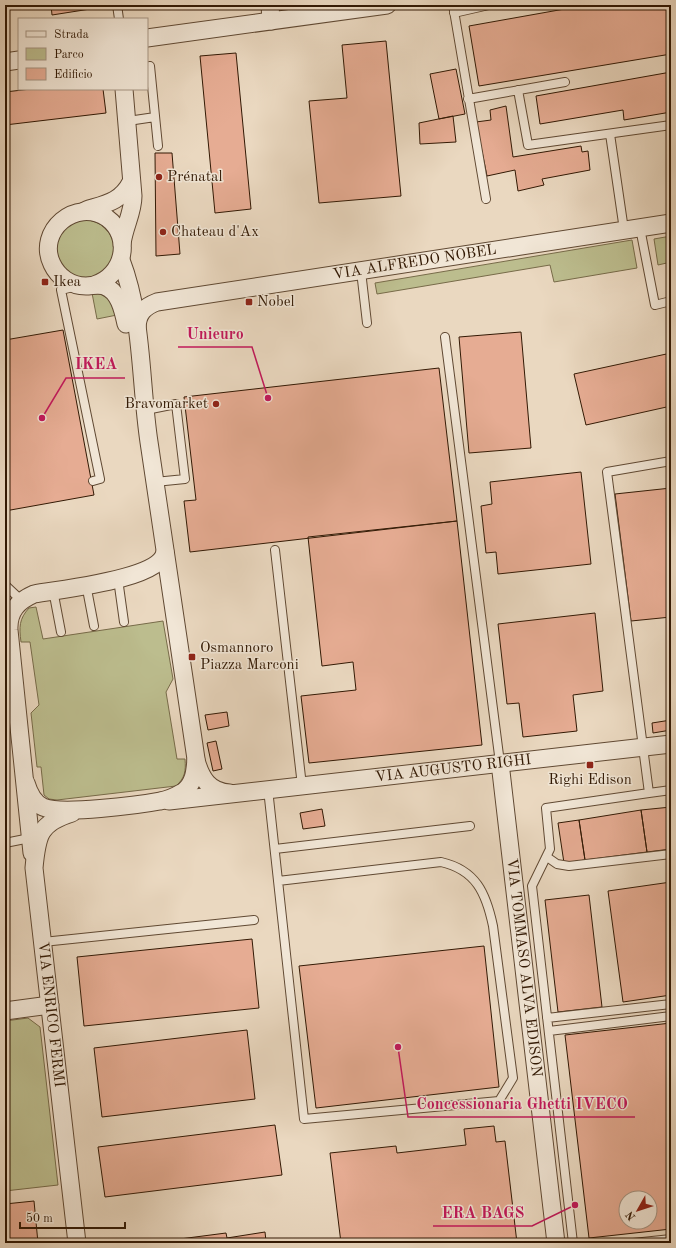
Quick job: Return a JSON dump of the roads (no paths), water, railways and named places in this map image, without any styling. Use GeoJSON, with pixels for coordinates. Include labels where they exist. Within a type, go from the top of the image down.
{"type":"FeatureCollection","features":[{"type":"Feature","properties":{"kind":"street"},"geometry":{"type":"LineString","coordinates":[[148,38],[271,13],[387,5]]}},
{"type":"Feature","properties":{"kind":"street"},"geometry":{"type":"LineString","coordinates":[[5,62],[18,60]]}},
{"type":"Feature","properties":{"kind":"street"},"geometry":{"type":"LineString","coordinates":[[94,285],[110,276],[122,252],[123,234],[133,202],[128,121],[124,90]]}},
{"type":"Feature","properties":{"kind":"street"},"geometry":{"type":"LineString","coordinates":[[26,783],[32,798],[43,807],[59,810],[79,810],[161,801],[179,794],[189,786],[194,776],[196,759],[155,482],[121,304],[108,288],[104,286],[77,285],[67,281],[56,272],[50,260],[48,248],[50,238],[55,228],[62,220],[76,213],[109,204],[121,196],[131,182]]}},
{"type":"Feature","properties":{"kind":"street"},"geometry":{"type":"LineString","coordinates":[[76,213],[90,212],[107,218],[116,227],[128,277],[137,327],[148,440]]}},
{"type":"Feature","properties":{"kind":"street","name":"VIA ALFREDO NOBEL"},"geometry":{"type":"LineString","coordinates":[[137,327],[140,313],[148,306],[157,302],[671,223]]}},
{"type":"Feature","properties":{"kind":"street"},"geometry":{"type":"LineString","coordinates":[[128,277],[140,292],[157,302]]}},
{"type":"Feature","properties":{"kind":"street"},"geometry":{"type":"LineString","coordinates":[[125,578],[158,564],[164,557],[165,552]]}},
{"type":"Feature","properties":{"kind":"street"},"geometry":{"type":"LineString","coordinates":[[34,868],[25,795],[26,783],[7,615],[21,600],[34,594],[86,584],[142,576],[157,581],[166,590],[173,603]]}},
{"type":"Feature","properties":{"kind":"street","name":"VIA AUGUSTO RIGHI"},"geometry":{"type":"LineString","coordinates":[[161,801],[214,797],[268,789],[671,744]]}},
{"type":"Feature","properties":{"kind":"street","name":"VIA AUGUSTO RIGHI"},"geometry":{"type":"LineString","coordinates":[[196,759],[200,774],[207,784],[220,791],[236,793]]}},
{"type":"Feature","properties":{"kind":"street","name":"VIA TOMMASO ALVA EDISON"},"geometry":{"type":"LineString","coordinates":[[500,763],[556,1243]]}},
{"type":"Feature","properties":{"kind":"street","name":"VIA ENRICO FERMI"},"geometry":{"type":"LineString","coordinates":[[77,1243],[34,868],[37,840],[41,831],[46,825],[57,818],[79,810]]}},
{"type":"Feature","properties":{"kind":"street"},"geometry":{"type":"LineString","coordinates":[[5,1011],[50,1005]]}},
{"type":"Feature","properties":{"kind":"lane"},"geometry":{"type":"LineString","coordinates":[[117,5],[119,18]]}},
{"type":"Feature","properties":{"kind":"lane"},"geometry":{"type":"LineString","coordinates":[[486,200],[453,9],[489,5]]}},
{"type":"Feature","properties":{"kind":"lane"},"geometry":{"type":"LineString","coordinates":[[150,66],[158,146]]}},
{"type":"Feature","properties":{"kind":"lane"},"geometry":{"type":"LineString","coordinates":[[468,99],[565,82]]}},
{"type":"Feature","properties":{"kind":"lane"},"geometry":{"type":"LineString","coordinates":[[518,90],[528,145],[671,125]]}},
{"type":"Feature","properties":{"kind":"lane"},"geometry":{"type":"LineString","coordinates":[[128,121],[154,117]]}},
{"type":"Feature","properties":{"kind":"lane"},"geometry":{"type":"LineString","coordinates":[[610,134],[632,229],[655,304],[671,301]]}},
{"type":"Feature","properties":{"kind":"lane"},"geometry":{"type":"LineString","coordinates":[[361,271],[367,323]]}},
{"type":"Feature","properties":{"kind":"lane"},"geometry":{"type":"LineString","coordinates":[[77,285],[61,290],[100,479],[93,481]]}},
{"type":"Feature","properties":{"kind":"lane"},"geometry":{"type":"LineString","coordinates":[[445,337],[500,763]]}},
{"type":"Feature","properties":{"kind":"lane"},"geometry":{"type":"LineString","coordinates":[[146,410],[176,404],[185,479],[155,482]]}},
{"type":"Feature","properties":{"kind":"lane"},"geometry":{"type":"LineString","coordinates":[[649,793],[607,472],[671,461]]}},
{"type":"Feature","properties":{"kind":"lane"},"geometry":{"type":"LineString","coordinates":[[275,550],[302,786]]}},
{"type":"Feature","properties":{"kind":"lane"},"geometry":{"type":"LineString","coordinates":[[124,622],[125,578]]}},
{"type":"Feature","properties":{"kind":"lane"},"geometry":{"type":"LineString","coordinates":[[86,584],[94,626]]}},
{"type":"Feature","properties":{"kind":"lane"},"geometry":{"type":"LineString","coordinates":[[5,585],[21,600]]}},
{"type":"Feature","properties":{"kind":"lane"},"geometry":{"type":"LineString","coordinates":[[53,590],[61,632]]}},
{"type":"Feature","properties":{"kind":"lane"},"geometry":{"type":"LineString","coordinates":[[268,789],[275,849],[278,881],[304,1119],[499,1101],[513,1078],[490,909],[476,881],[465,871],[441,862],[278,881]]}},
{"type":"Feature","properties":{"kind":"lane"},"geometry":{"type":"LineString","coordinates":[[573,1243],[532,886],[550,848],[546,808],[671,790]]}},
{"type":"Feature","properties":{"kind":"lane"},"geometry":{"type":"LineString","coordinates":[[275,849],[470,826]]}},
{"type":"Feature","properties":{"kind":"lane"},"geometry":{"type":"LineString","coordinates":[[5,843],[30,838]]}},
{"type":"Feature","properties":{"kind":"lane"},"geometry":{"type":"LineString","coordinates":[[547,857],[557,864],[569,866],[671,854]]}},
{"type":"Feature","properties":{"kind":"lane"},"geometry":{"type":"LineString","coordinates":[[43,942],[254,920]]}},
{"type":"Feature","properties":{"kind":"lane"},"geometry":{"type":"LineString","coordinates":[[547,1018],[671,1004]]}},
{"type":"Feature","properties":{"kind":"lane"},"geometry":{"type":"LineString","coordinates":[[549,1031],[671,1016]]}},
{"type":"Feature","properties":{"kind":"lane"},"geometry":{"type":"LineString","coordinates":[[633,1243],[671,1239]]}},
{"type":"Feature","properties":{"kind":"place","name":"Prénatal"},"geometry":{"type":"Point","coordinates":[159,177]}},
{"type":"Feature","properties":{"kind":"place","name":"Chateau d'Ax"},"geometry":{"type":"Point","coordinates":[163,232]}},
{"type":"Feature","properties":{"kind":"place","name":"Ikea"},"geometry":{"type":"Point","coordinates":[45,282]}},
{"type":"Feature","properties":{"kind":"place","name":"Nobel"},"geometry":{"type":"Point","coordinates":[249,302]}},
{"type":"Feature","properties":{"kind":"place","name":"Unieuro"},"geometry":{"type":"Point","coordinates":[268,398]}},
{"type":"Feature","properties":{"kind":"place","name":"Bravomarket"},"geometry":{"type":"Point","coordinates":[216,404]}},
{"type":"Feature","properties":{"kind":"place","name":"IKEA"},"geometry":{"type":"Point","coordinates":[42,418]}},
{"type":"Feature","properties":{"kind":"place","name":"Osmannoro Piazza Marconi"},"geometry":{"type":"Point","coordinates":[192,657]}},
{"type":"Feature","properties":{"kind":"place","name":"Righi Edison"},"geometry":{"type":"Point","coordinates":[590,765]}},
{"type":"Feature","properties":{"kind":"place","name":"Concessionaria Ghetti IVECO"},"geometry":{"type":"Point","coordinates":[398,1047]}},
{"type":"Feature","properties":{"kind":"place","name":"ERA BAGS"},"geometry":{"type":"Point","coordinates":[575,1205]}}]}
